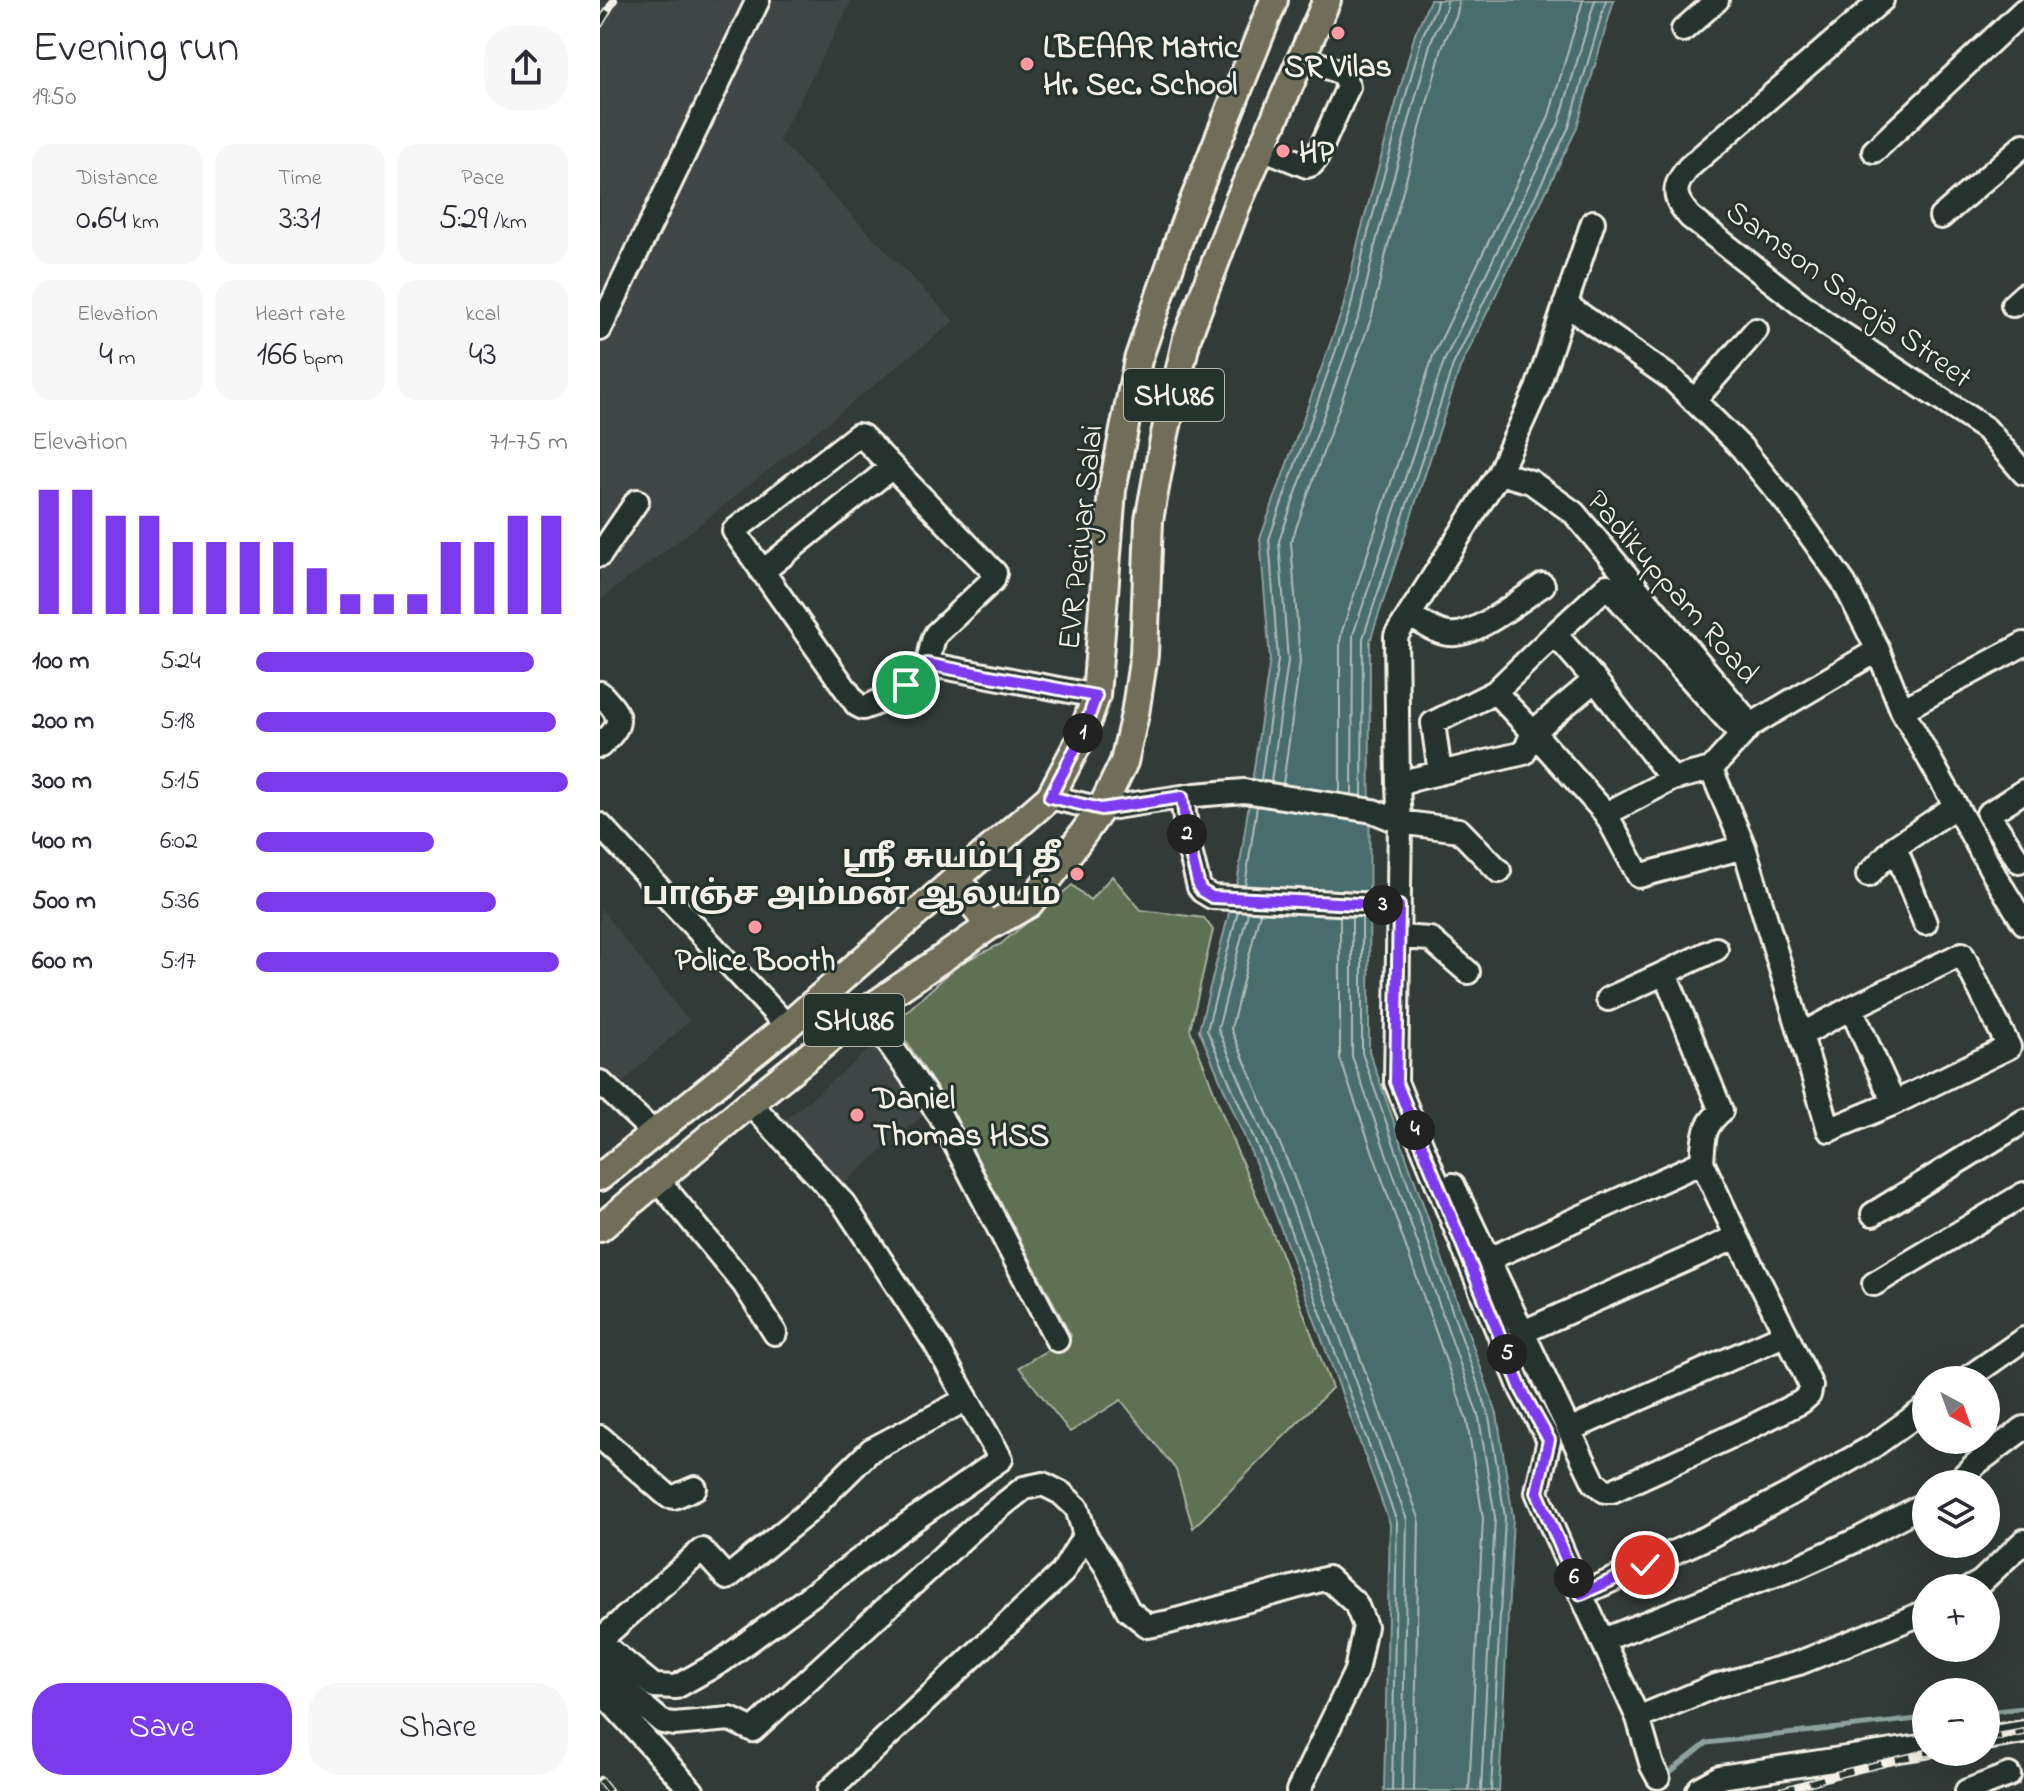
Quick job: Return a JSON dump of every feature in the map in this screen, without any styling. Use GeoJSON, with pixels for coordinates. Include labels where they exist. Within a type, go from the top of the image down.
{"type":"FeatureCollection","features":[{"type":"Feature","properties":{"kind":"main road","name":"SHU86"},"geometry":{"type":"LineString","coordinates":[[600,1228],[866,1011],[988,927],[1029,904],[1101,809],[1124,762],[1135,714],[1144,655],[1149,520],[1187,338],[1238,202],[1327,0]]}},
{"type":"Feature","properties":{"kind":"main road","name":"EVR Periyar Salai"},"geometry":{"type":"LineString","coordinates":[[600,1177],[787,1026],[1050,797],[1082,736],[1096,696],[1112,490],[1138,360],[1184,225],[1267,2]]}},
{"type":"Feature","properties":{"kind":"main road"},"geometry":{"type":"LineString","coordinates":[[958,878],[988,927]]}},
{"type":"Feature","properties":{"kind":"street"},"geometry":{"type":"LineString","coordinates":[[600,329],[758,0]]}},
{"type":"Feature","properties":{"kind":"street"},"geometry":{"type":"LineString","coordinates":[[1683,30],[1717,0]]}},
{"type":"Feature","properties":{"kind":"street","name":"Samson Saroja Street"},"geometry":{"type":"LineString","coordinates":[[1882,0],[1689,167],[1678,180],[1676,197],[1690,217],[1824,322],[1986,429],[2024,473]]}},
{"type":"Feature","properties":{"kind":"street"},"geometry":{"type":"LineString","coordinates":[[1874,151],[2024,10]]}},
{"type":"Feature","properties":{"kind":"street"},"geometry":{"type":"LineString","coordinates":[[1262,148],[1307,166],[1312,164],[1348,87],[1343,74],[1301,56]]}},
{"type":"Feature","properties":{"kind":"street"},"geometry":{"type":"LineString","coordinates":[[1941,217],[2024,145]]}},
{"type":"Feature","properties":{"kind":"street"},"geometry":{"type":"LineString","coordinates":[[1593,222],[1537,389],[1499,473],[1396,636],[1400,822],[1387,906],[1398,937],[1396,1082],[1522,1391],[1549,1440],[1537,1492],[1638,1718],[1658,1777]]}},
{"type":"Feature","properties":{"kind":"street"},"geometry":{"type":"LineString","coordinates":[[1565,304],[1672,379],[1741,447],[1790,507],[1844,583],[1878,650],[1902,710],[2024,923]]}},
{"type":"Feature","properties":{"kind":"street"},"geometry":{"type":"LineString","coordinates":[[1694,401],[1756,330]]}},
{"type":"Feature","properties":{"kind":"street"},"geometry":{"type":"LineString","coordinates":[[858,435],[892,467],[995,573],[993,580],[936,634],[927,664],[898,691],[867,707],[860,707],[735,534],[736,529],[858,435]]}},
{"type":"Feature","properties":{"kind":"street"},"geometry":{"type":"LineString","coordinates":[[762,572],[892,467]]}},
{"type":"Feature","properties":{"kind":"street","name":"Padikuppam Road"},"geometry":{"type":"LineString","coordinates":[[1499,473],[1531,482],[1574,513],[1747,731],[1878,650]]}},
{"type":"Feature","properties":{"kind":"street"},"geometry":{"type":"LineString","coordinates":[[600,555],[637,501]]}},
{"type":"Feature","properties":{"kind":"street"},"geometry":{"type":"LineString","coordinates":[[1409,615],[1450,635],[1477,629],[1543,585]]}},
{"type":"Feature","properties":{"kind":"street"},"geometry":{"type":"LineString","coordinates":[[1440,773],[1433,723],[1495,692],[1607,586],[1747,731],[1711,769],[1672,779],[1606,814]]}},
{"type":"Feature","properties":{"kind":"street"},"geometry":{"type":"LineString","coordinates":[[1555,634],[1672,779]]}},
{"type":"Feature","properties":{"kind":"street"},"geometry":{"type":"LineString","coordinates":[[1902,710],[2024,644]]}},
{"type":"Feature","properties":{"kind":"street"},"geometry":{"type":"LineString","coordinates":[[927,664],[1096,696]]}},
{"type":"Feature","properties":{"kind":"street"},"geometry":{"type":"LineString","coordinates":[[1398,786],[1406,781],[1524,753],[1533,732],[1595,680]]}},
{"type":"Feature","properties":{"kind":"street"},"geometry":{"type":"LineString","coordinates":[[1495,692],[1606,814],[1639,876],[1744,847]]}},
{"type":"Feature","properties":{"kind":"street"},"geometry":{"type":"LineString","coordinates":[[600,693],[618,716],[608,738]]}},
{"type":"Feature","properties":{"kind":"street"},"geometry":{"type":"LineString","coordinates":[[1711,769],[1744,847],[1829,1130],[1894,1103],[2009,1047],[1962,954],[1801,1035]]}},
{"type":"Feature","properties":{"kind":"street"},"geometry":{"type":"LineString","coordinates":[[1050,797],[1101,809],[1244,791],[1373,811],[1400,822],[1459,830],[1499,871]]}},
{"type":"Feature","properties":{"kind":"street"},"geometry":{"type":"LineString","coordinates":[[1995,876],[2022,859],[1988,814],[2024,791]]}},
{"type":"Feature","properties":{"kind":"street"},"geometry":{"type":"LineString","coordinates":[[1182,797],[1190,852],[1202,891],[1212,897],[1387,906]]}},
{"type":"Feature","properties":{"kind":"street"},"geometry":{"type":"LineString","coordinates":[[1868,875],[1895,847],[1956,806]]}},
{"type":"Feature","properties":{"kind":"street"},"geometry":{"type":"LineString","coordinates":[[600,825],[787,1026]]}},
{"type":"Feature","properties":{"kind":"street"},"geometry":{"type":"LineString","coordinates":[[1895,847],[1925,923]]}},
{"type":"Feature","properties":{"kind":"street"},"geometry":{"type":"LineString","coordinates":[[1398,937],[1430,939],[1468,972]]}},
{"type":"Feature","properties":{"kind":"street"},"geometry":{"type":"LineString","coordinates":[[1608,999],[1716,949]]}},
{"type":"Feature","properties":{"kind":"street"},"geometry":{"type":"LineString","coordinates":[[1396,1082],[1438,1155],[1594,1482],[1605,1491],[1612,1491],[1801,1402],[1809,1395],[1811,1386],[1702,1162],[1707,1126],[1721,1111],[1665,973]]}},
{"type":"Feature","properties":{"kind":"street"},"geometry":{"type":"LineString","coordinates":[[1851,1008],[1894,1103]]}},
{"type":"Feature","properties":{"kind":"street"},"geometry":{"type":"LineString","coordinates":[[866,1011],[941,1117],[1057,1340]]}},
{"type":"Feature","properties":{"kind":"street"},"geometry":{"type":"LineString","coordinates":[[600,1082],[654,1133]]}},
{"type":"Feature","properties":{"kind":"street"},"geometry":{"type":"LineString","coordinates":[[750,1103],[844,1204],[935,1343],[967,1399],[1001,1459],[722,1661],[676,1687],[654,1686],[600,1641],[702,1550],[727,1578],[807,1513],[871,1450],[967,1399]]}},
{"type":"Feature","properties":{"kind":"street"},"geometry":{"type":"LineString","coordinates":[[1873,1214],[2024,1121]]}},
{"type":"Feature","properties":{"kind":"street"},"geometry":{"type":"LineString","coordinates":[[1489,1259],[1702,1162]]}},
{"type":"Feature","properties":{"kind":"street"},"geometry":{"type":"LineString","coordinates":[[658,1180],[744,1284],[775,1333]]}},
{"type":"Feature","properties":{"kind":"street"},"geometry":{"type":"LineString","coordinates":[[1874,1284],[2024,1194]]}},
{"type":"Feature","properties":{"kind":"street"},"geometry":{"type":"LineString","coordinates":[[1523,1332],[1737,1237]]}},
{"type":"Feature","properties":{"kind":"street"},"geometry":{"type":"LineString","coordinates":[[1569,1430],[1786,1334]]}},
{"type":"Feature","properties":{"kind":"street"},"geometry":{"type":"LineString","coordinates":[[1985,1366],[2024,1339]]}},
{"type":"Feature","properties":{"kind":"street"},"geometry":{"type":"LineString","coordinates":[[1581,1594],[1708,1537],[1795,1491],[1872,1447],[1912,1418]]}},
{"type":"Feature","properties":{"kind":"street"},"geometry":{"type":"LineString","coordinates":[[1970,1470],[2024,1428]]}},
{"type":"Feature","properties":{"kind":"street"},"geometry":{"type":"LineString","coordinates":[[600,1437],[668,1496],[674,1497],[695,1488]]}},
{"type":"Feature","properties":{"kind":"street"},"geometry":{"type":"LineString","coordinates":[[600,1664],[621,1687],[662,1722],[674,1724],[730,1719],[753,1730],[976,1526],[1024,1488],[1043,1484],[1061,1493],[1077,1508],[1085,1535],[1106,1566],[1128,1610],[1148,1626],[1328,1578],[1356,1604],[1365,1626],[1356,1671],[1298,1791]]}},
{"type":"Feature","properties":{"kind":"street"},"geometry":{"type":"LineString","coordinates":[[1603,1640],[1795,1568],[1912,1511]]}},
{"type":"Feature","properties":{"kind":"street"},"geometry":{"type":"LineString","coordinates":[[829,1791],[1062,1573],[1085,1535]]}},
{"type":"Feature","properties":{"kind":"street"},"geometry":{"type":"LineString","coordinates":[[1989,1574],[2024,1541]]}},
{"type":"Feature","properties":{"kind":"street"},"geometry":{"type":"LineString","coordinates":[[1638,1718],[1715,1686],[1799,1663],[1912,1618]]}},
{"type":"Feature","properties":{"kind":"street"},"geometry":{"type":"LineString","coordinates":[[600,1690],[692,1791]]}},
{"type":"Feature","properties":{"kind":"street"},"geometry":{"type":"LineString","coordinates":[[2000,1736],[2024,1732]]}},
{"type":"Feature","properties":{"kind":"street"},"geometry":{"type":"LineString","coordinates":[[1698,1791],[1720,1777],[1912,1748]]}},
{"type":"Feature","properties":{"kind":"street"},"geometry":{"type":"LineString","coordinates":[[1967,1791],[2009,1775]]}},
{"type":"Feature","properties":{"kind":"shaded area"},"geometry":{"type":"Polygon","coordinates":[[[600,0],[852,0],[779,140],[954,321],[706,520],[600,600],[600,0]]]}},
{"type":"Feature","properties":{"kind":"shaded area"},"geometry":{"type":"Polygon","coordinates":[[[600,908],[689,1021],[600,1103],[600,908]]]}},
{"type":"Feature","properties":{"kind":"shaded area","name":"Daniel Thomas HSS"},"geometry":{"type":"Polygon","coordinates":[[[881,1040],[930,1109],[838,1189],[784,1121],[881,1040]]]}},
{"type":"Feature","properties":{"kind":"green space"},"geometry":{"type":"Polygon","coordinates":[[[1112,876],[1141,910],[1204,918],[1213,930],[1190,1029],[1332,1388],[1193,1528],[1176,1470],[1121,1400],[1070,1432],[1019,1367],[1071,1336],[955,1116],[894,1023],[959,964],[1001,944],[1072,885],[1090,900],[1112,876]]]}},
{"type":"Feature","properties":{"kind":"water"},"geometry":{"type":"Polygon","coordinates":[[[1430,0],[1614,0],[1576,130],[1460,368],[1370,641],[1369,1051],[1497,1414],[1513,1517],[1499,1791],[1384,1791],[1390,1524],[1264,1183],[1199,1030],[1238,878],[1270,659],[1260,539],[1343,308],[1415,34],[1430,0]]]}},
{"type":"Feature","properties":{"kind":"waterway"},"geometry":{"type":"LineString","coordinates":[[2000,1711],[2024,1708]]}},
{"type":"Feature","properties":{"kind":"waterway"},"geometry":{"type":"LineString","coordinates":[[1665,1776],[1707,1743],[1912,1720]]}},
{"type":"Feature","properties":{"kind":"railway"},"geometry":{"type":"LineString","coordinates":[[600,24],[614,0]]}},
{"type":"Feature","properties":{"kind":"railway"},"geometry":{"type":"LineString","coordinates":[[2000,1736],[2024,1732]]}},
{"type":"Feature","properties":{"kind":"railway"},"geometry":{"type":"LineString","coordinates":[[1780,1791],[1912,1756]]}},
{"type":"Feature","properties":{"kind":"railway"},"geometry":{"type":"LineString","coordinates":[[600,1780],[609,1791]]}},
{"type":"Feature","properties":{"kind":"place","name":"SR Vilas"},"geometry":{"type":"Point","coordinates":[1338,33]}},
{"type":"Feature","properties":{"kind":"place","name":"LBEAAR Matric Hr. Sec. School"},"geometry":{"type":"Point","coordinates":[1027,64]}},
{"type":"Feature","properties":{"kind":"place","name":"HP"},"geometry":{"type":"Point","coordinates":[1283,151]}},
{"type":"Feature","properties":{"kind":"place","name":"ஶ்ரீ சுயம்பு தீ பாஞ்ச அம்மன் ஆலயம்"},"geometry":{"type":"Point","coordinates":[1077,874]}},
{"type":"Feature","properties":{"kind":"place","name":"Police Booth"},"geometry":{"type":"Point","coordinates":[755,927]}},
{"type":"Feature","properties":{"kind":"place","name":"Daniel Thomas HSS"},"geometry":{"type":"Point","coordinates":[857,1115]}},
{"type":"Feature","properties":{"kind":"route"},"geometry":{"type":"LineString","coordinates":[[906,685],[927,664],[1096,696],[1082,736],[1050,797],[1101,809],[1182,797],[1188,843],[1199,887],[1212,897],[1399,906],[1396,1082],[1522,1391],[1549,1440],[1537,1492],[1581,1594],[1645,1565]]}}]}
